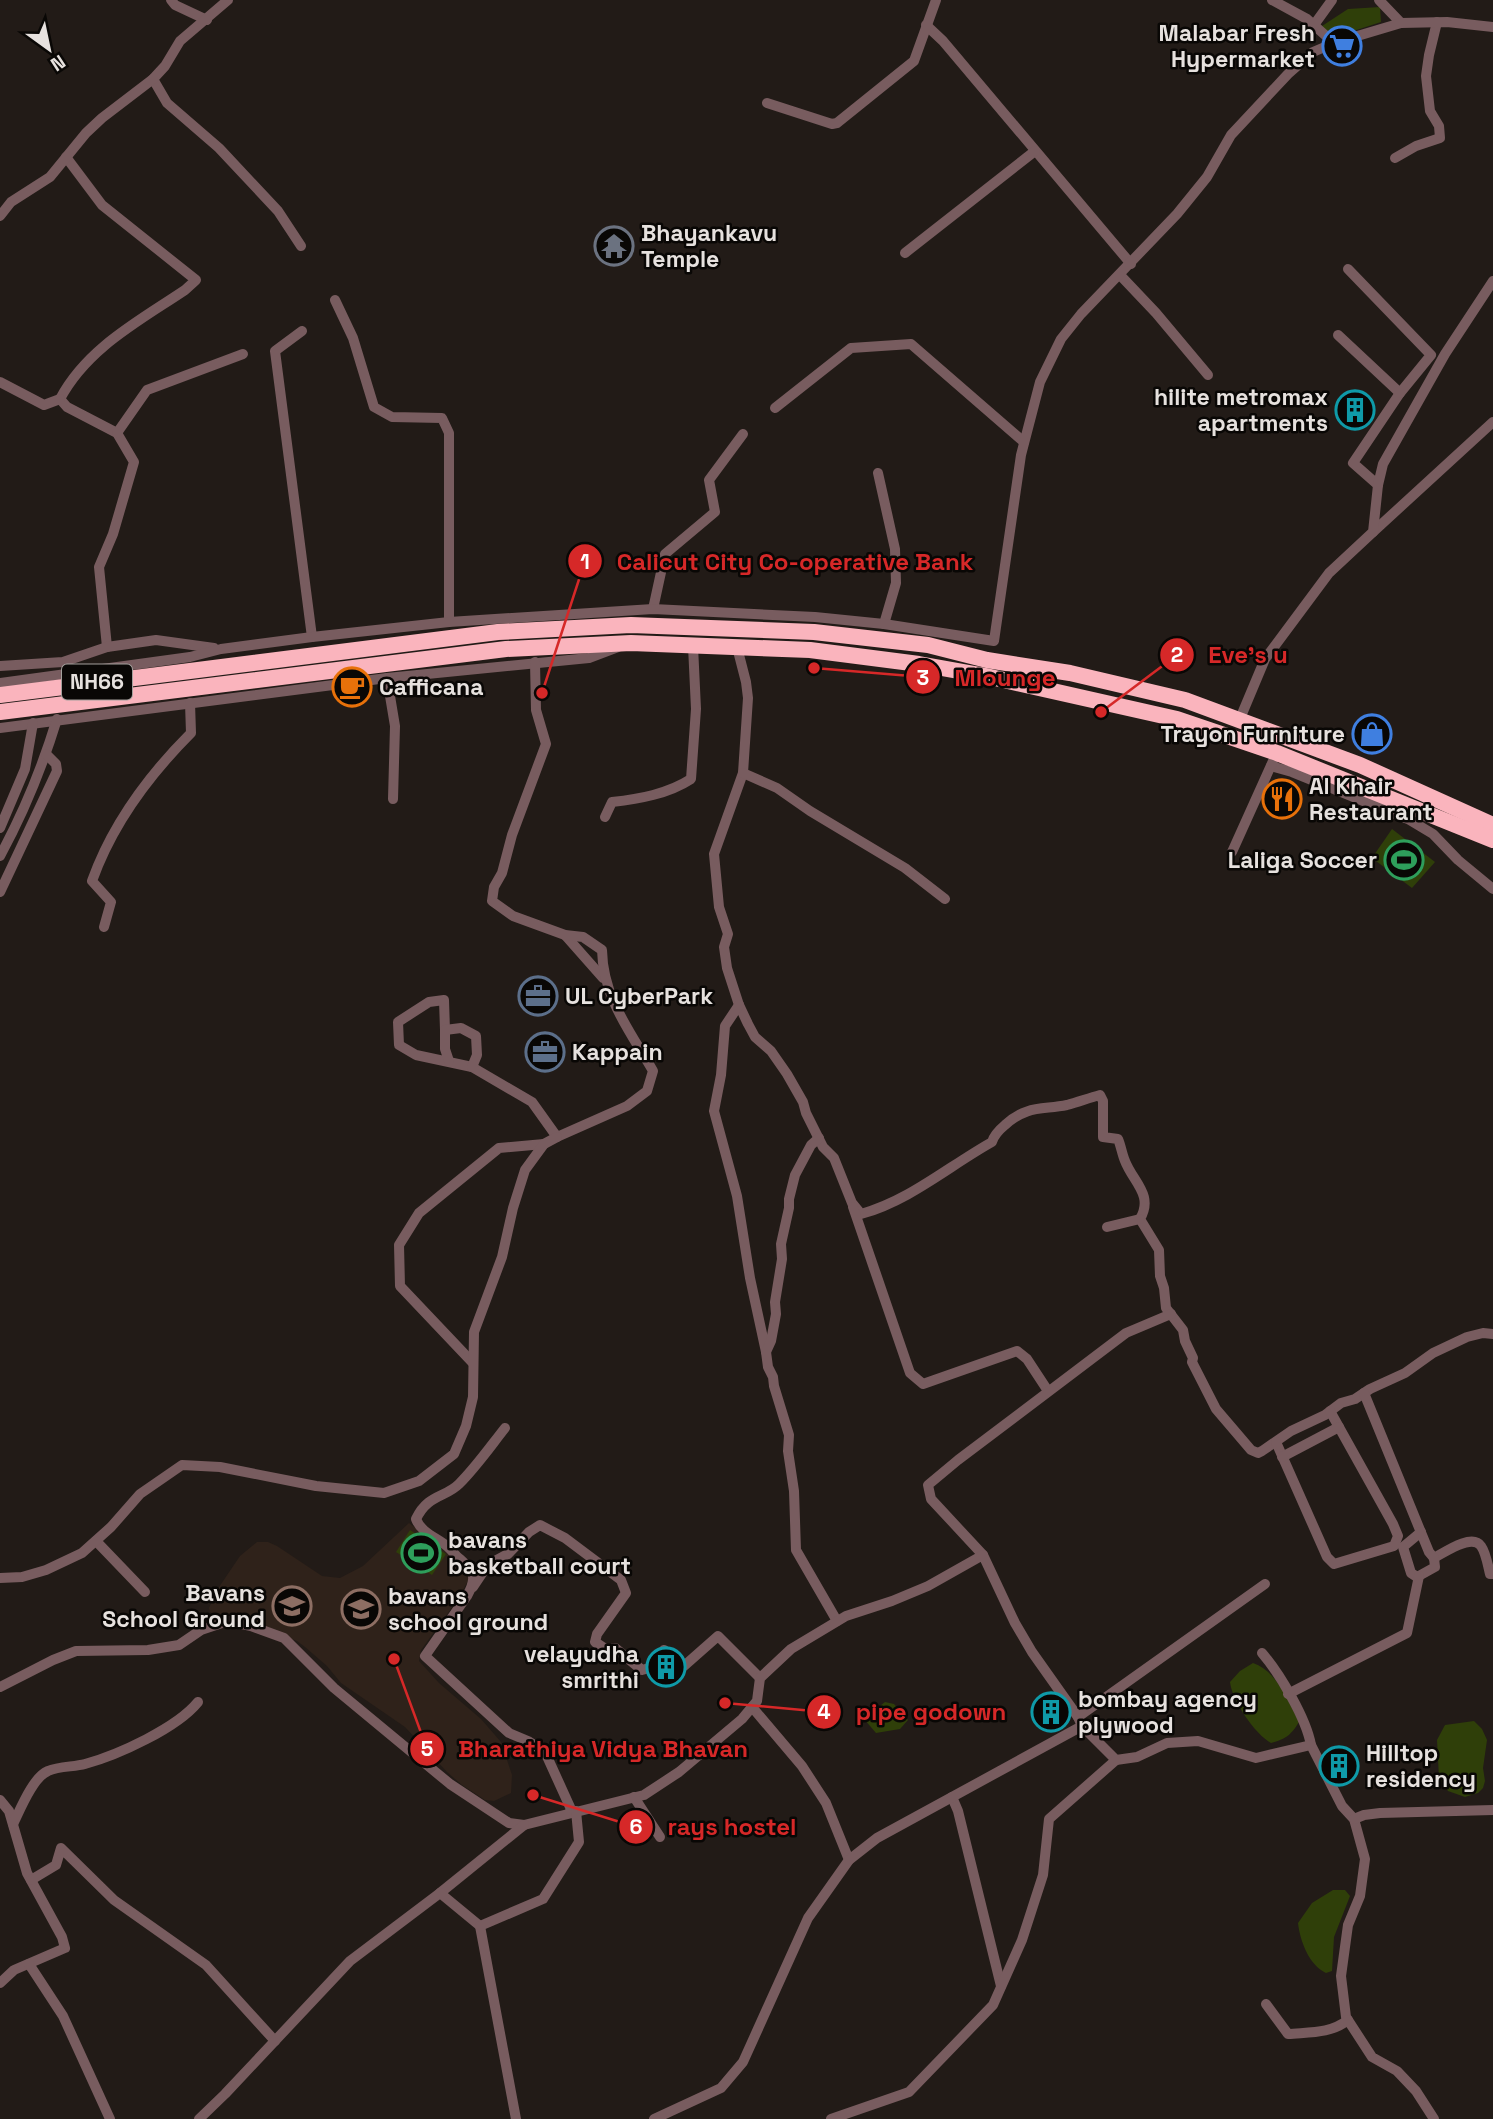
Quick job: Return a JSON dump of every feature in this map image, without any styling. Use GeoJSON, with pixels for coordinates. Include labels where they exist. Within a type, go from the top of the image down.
{"type":"FeatureCollection","features":[{"type":"Feature","properties":{"kind":"highway","name":"NH66"},"geometry":{"type":"LineString","coordinates":[[0,695],[498,632],[632,625],[814,632],[928,646],[987,660],[1070,673],[1185,700],[1360,765],[1493,825]]}},
{"type":"Feature","properties":{"kind":"highway","name":"NH66"},"geometry":{"type":"LineString","coordinates":[[0,712],[192,695],[506,649],[631,643],[810,650],[986,676],[1177,719],[1274,759],[1493,840]]}},
{"type":"Feature","properties":{"kind":"street"},"geometry":{"type":"LineString","coordinates":[[172,0],[175,5],[207,20]]}},
{"type":"Feature","properties":{"kind":"street"},"geometry":{"type":"LineString","coordinates":[[0,216],[11,202],[50,177],[102,118],[153,79],[165,66],[180,41],[228,0]]}},
{"type":"Feature","properties":{"kind":"street"},"geometry":{"type":"LineString","coordinates":[[767,103],[832,124],[837,122],[914,61],[936,0]]}},
{"type":"Feature","properties":{"kind":"street"},"geometry":{"type":"LineString","coordinates":[[1272,0],[1307,19],[1334,43]]}},
{"type":"Feature","properties":{"kind":"street"},"geometry":{"type":"LineString","coordinates":[[1314,25],[1332,0]]}},
{"type":"Feature","properties":{"kind":"street"},"geometry":{"type":"LineString","coordinates":[[1379,0],[1401,23]]}},
{"type":"Feature","properties":{"kind":"street"},"geometry":{"type":"LineString","coordinates":[[1395,158],[1416,146],[1440,138],[1439,126],[1430,111],[1426,76],[1437,22]]}},
{"type":"Feature","properties":{"kind":"street"},"geometry":{"type":"LineString","coordinates":[[0,683],[312,637],[449,622],[653,609],[815,617],[884,624],[994,641],[1024,442],[1040,382],[1061,339],[1081,314],[1177,214],[1207,177],[1231,135],[1288,74],[1313,52],[1401,23],[1437,22],[1493,27]]}},
{"type":"Feature","properties":{"kind":"street"},"geometry":{"type":"LineString","coordinates":[[926,25],[943,41],[1131,264]]}},
{"type":"Feature","properties":{"kind":"street"},"geometry":{"type":"LineString","coordinates":[[180,41],[193,47]]}},
{"type":"Feature","properties":{"kind":"street"},"geometry":{"type":"LineString","coordinates":[[153,79],[167,103],[219,148],[278,211],[301,246]]}},
{"type":"Feature","properties":{"kind":"street"},"geometry":{"type":"LineString","coordinates":[[905,253],[1035,151]]}},
{"type":"Feature","properties":{"kind":"street"},"geometry":{"type":"LineString","coordinates":[[0,382],[44,405],[60,399],[71,379],[107,342],[196,280],[102,205],[66,158]]}},
{"type":"Feature","properties":{"kind":"street"},"geometry":{"type":"LineString","coordinates":[[1348,269],[1431,355],[1400,393],[1353,463],[1378,485]]}},
{"type":"Feature","properties":{"kind":"street"},"geometry":{"type":"LineString","coordinates":[[1120,275],[1208,375]]}},
{"type":"Feature","properties":{"kind":"street"},"geometry":{"type":"LineString","coordinates":[[1373,532],[1383,464],[1445,354],[1493,281]]}},
{"type":"Feature","properties":{"kind":"street"},"geometry":{"type":"LineString","coordinates":[[335,300],[353,338],[374,407],[392,418],[442,418],[449,433],[449,622]]}},
{"type":"Feature","properties":{"kind":"street"},"geometry":{"type":"LineString","coordinates":[[302,331],[275,351],[312,637]]}},
{"type":"Feature","properties":{"kind":"street"},"geometry":{"type":"LineString","coordinates":[[1338,335],[1400,393]]}},
{"type":"Feature","properties":{"kind":"street"},"geometry":{"type":"LineString","coordinates":[[775,408],[851,348],[911,344],[1024,442]]}},
{"type":"Feature","properties":{"kind":"street"},"geometry":{"type":"LineString","coordinates":[[117,433],[147,390],[243,354]]}},
{"type":"Feature","properties":{"kind":"street"},"geometry":{"type":"LineString","coordinates":[[60,399],[67,407],[117,433],[134,462],[113,534],[99,567],[107,647]]}},
{"type":"Feature","properties":{"kind":"street"},"geometry":{"type":"LineString","coordinates":[[1239,720],[1265,659],[1329,573],[1493,422]]}},
{"type":"Feature","properties":{"kind":"street"},"geometry":{"type":"LineString","coordinates":[[653,609],[665,554],[715,512],[709,480],[743,434]]}},
{"type":"Feature","properties":{"kind":"street"},"geometry":{"type":"LineString","coordinates":[[878,473],[895,550],[896,583],[884,624]]}},
{"type":"Feature","properties":{"kind":"street"},"geometry":{"type":"LineString","coordinates":[[0,666],[63,662],[107,647],[156,640],[221,649]]}},
{"type":"Feature","properties":{"kind":"street"},"geometry":{"type":"LineString","coordinates":[[0,728],[192,695],[589,658],[631,643]]}},
{"type":"Feature","properties":{"kind":"street"},"geometry":{"type":"LineString","coordinates":[[605,817],[612,802],[677,788],[691,779],[696,709],[693,646]]}},
{"type":"Feature","properties":{"kind":"street"},"geometry":{"type":"LineString","coordinates":[[737,648],[748,698],[743,773],[714,854],[719,907],[728,934],[724,947],[727,968],[739,1005],[755,1037],[781,1064],[803,1102],[823,1147],[834,1158],[910,1373],[923,1384],[1017,1350],[1027,1359],[1048,1391]]}},
{"type":"Feature","properties":{"kind":"street"},"geometry":{"type":"LineString","coordinates":[[473,1363],[400,1286],[399,1245],[419,1213],[499,1148],[544,1144],[627,1106],[648,1091],[653,1071],[622,1021],[602,970],[602,950],[583,937],[565,936],[513,916],[492,901],[494,887],[502,873],[512,835],[546,744],[536,710],[535,662]]}},
{"type":"Feature","properties":{"kind":"street"},"geometry":{"type":"LineString","coordinates":[[387,678],[395,726],[393,799]]}},
{"type":"Feature","properties":{"kind":"street"},"geometry":{"type":"LineString","coordinates":[[104,927],[111,901],[92,881],[99,860],[109,838],[160,764],[191,733],[192,695]]}},
{"type":"Feature","properties":{"kind":"street"},"geometry":{"type":"LineString","coordinates":[[0,856],[26,809],[57,719]]}},
{"type":"Feature","properties":{"kind":"street"},"geometry":{"type":"LineString","coordinates":[[0,828],[25,769],[33,723]]}},
{"type":"Feature","properties":{"kind":"street"},"geometry":{"type":"LineString","coordinates":[[0,892],[57,771],[56,764],[46,754]]}},
{"type":"Feature","properties":{"kind":"street"},"geometry":{"type":"LineString","coordinates":[[1232,852],[1274,759],[1292,772],[1408,820],[1433,834],[1458,860],[1493,889]]}},
{"type":"Feature","properties":{"kind":"street"},"geometry":{"type":"LineString","coordinates":[[743,773],[777,788],[905,869],[945,898]]}},
{"type":"Feature","properties":{"kind":"street"},"geometry":{"type":"LineString","coordinates":[[565,936],[606,981]]}},
{"type":"Feature","properties":{"kind":"street"},"geometry":{"type":"LineString","coordinates":[[449,1062],[445,1049],[444,1000],[429,1002],[398,1022],[399,1045],[416,1055],[472,1067],[532,1102],[557,1137]]}},
{"type":"Feature","properties":{"kind":"street"},"geometry":{"type":"LineString","coordinates":[[739,1005],[725,1026],[721,1075],[714,1111],[737,1196],[768,1367],[789,1435],[796,1550],[837,1621]]}},
{"type":"Feature","properties":{"kind":"street"},"geometry":{"type":"LineString","coordinates":[[446,1030],[461,1028],[476,1036],[477,1055],[472,1067]]}},
{"type":"Feature","properties":{"kind":"street"},"geometry":{"type":"LineString","coordinates":[[852,1203],[861,1214],[876,1210],[957,1165],[992,1142],[1001,1128],[1026,1110],[1070,1104],[1100,1095],[1103,1101],[1103,1137],[1118,1139],[1124,1161],[1136,1177],[1146,1209],[1140,1219],[1107,1227]]}},
{"type":"Feature","properties":{"kind":"street"},"geometry":{"type":"LineString","coordinates":[[766,1352],[776,1314],[781,1244],[789,1199],[795,1175],[811,1145],[819,1138]]}},
{"type":"Feature","properties":{"kind":"street"},"geometry":{"type":"LineString","coordinates":[[0,1578],[22,1577],[46,1570],[82,1553],[111,1527],[140,1494],[182,1465],[220,1467],[316,1486],[384,1493],[419,1481],[454,1454],[466,1426],[473,1396],[474,1332],[502,1257],[525,1170],[544,1144]]}},
{"type":"Feature","properties":{"kind":"street"},"geometry":{"type":"LineString","coordinates":[[1140,1219],[1159,1250],[1165,1303],[1183,1330],[1192,1362],[1206,1386],[1209,1398],[1230,1428],[1251,1450],[1258,1453],[1291,1431],[1405,1373],[1433,1353],[1467,1337],[1493,1334]]}},
{"type":"Feature","properties":{"kind":"street"},"geometry":{"type":"LineString","coordinates":[[1116,1760],[1080,1721],[1021,1633],[983,1555],[931,1499],[928,1485],[1126,1333],[1171,1314]]}},
{"type":"Feature","properties":{"kind":"street"},"geometry":{"type":"LineString","coordinates":[[1364,1393],[1421,1532],[1429,1552],[1434,1558],[1435,1567],[1417,1577],[1411,1573],[1403,1548],[1421,1532]]}},
{"type":"Feature","properties":{"kind":"street"},"geometry":{"type":"LineString","coordinates":[[1276,1443],[1327,1557],[1334,1564],[1394,1546],[1398,1536],[1393,1524],[1330,1411]]}},
{"type":"Feature","properties":{"kind":"street"},"geometry":{"type":"LineString","coordinates":[[473,1587],[471,1568],[418,1525],[416,1518],[435,1497],[456,1487],[505,1427]]}},
{"type":"Feature","properties":{"kind":"street"},"geometry":{"type":"LineString","coordinates":[[1282,1457],[1339,1427]]}},
{"type":"Feature","properties":{"kind":"street"},"geometry":{"type":"LineString","coordinates":[[480,1926],[543,1899],[579,1842],[573,1812],[545,1752],[509,1733],[425,1656],[457,1614],[483,1572],[495,1561],[509,1554],[528,1532],[540,1525],[565,1538],[621,1580],[626,1593],[597,1634],[595,1642],[607,1650],[615,1648],[642,1670],[649,1668],[664,1650],[684,1666],[718,1636],[760,1678]]}},
{"type":"Feature","properties":{"kind":"street"},"geometry":{"type":"LineString","coordinates":[[96,1541],[145,1592]]}},
{"type":"Feature","properties":{"kind":"street"},"geometry":{"type":"LineString","coordinates":[[1434,1558],[1468,1541],[1475,1542],[1482,1547],[1490,1574],[1493,1573]]}},
{"type":"Feature","properties":{"kind":"street"},"geometry":{"type":"LineString","coordinates":[[0,1687],[52,1660],[76,1651],[148,1650],[179,1645],[201,1630],[228,1621],[251,1626],[284,1638],[334,1688],[450,1784],[509,1824],[524,1825],[644,1795],[679,1772],[742,1719],[757,1701],[760,1678],[791,1649],[846,1616],[928,1586],[983,1555]]}},
{"type":"Feature","properties":{"kind":"street"},"geometry":{"type":"LineString","coordinates":[[1288,1694],[1407,1633],[1419,1576]]}},
{"type":"Feature","properties":{"kind":"street"},"geometry":{"type":"LineString","coordinates":[[654,2119],[721,2088],[743,2063],[808,1918],[849,1860],[877,1838],[1080,1721],[1265,1584]]}},
{"type":"Feature","properties":{"kind":"street"},"geometry":{"type":"LineString","coordinates":[[1262,1653],[1277,1674],[1308,1730],[1311,1745],[1342,1806],[1354,1819],[1365,1859],[1360,1895],[1348,1925],[1340,1976],[1348,2020],[1373,2057],[1397,2071],[1416,2091],[1434,2119]]}},
{"type":"Feature","properties":{"kind":"street"},"geometry":{"type":"LineString","coordinates":[[13,1824],[37,1780],[47,1771],[86,1764],[123,1749],[188,1714],[198,1702]]}},
{"type":"Feature","properties":{"kind":"street"},"geometry":{"type":"LineString","coordinates":[[752,1707],[802,1766],[826,1803],[849,1860]]}},
{"type":"Feature","properties":{"kind":"street"},"geometry":{"type":"LineString","coordinates":[[831,2119],[909,2092],[993,2005],[1022,1940],[1043,1875],[1049,1819],[1116,1760],[1137,1757],[1167,1743],[1198,1741],[1256,1758],[1311,1745]]}},
{"type":"Feature","properties":{"kind":"street"},"geometry":{"type":"LineString","coordinates":[[634,1797],[660,1837]]}},
{"type":"Feature","properties":{"kind":"street"},"geometry":{"type":"LineString","coordinates":[[952,1797],[958,1811],[1001,1986]]}},
{"type":"Feature","properties":{"kind":"street"},"geometry":{"type":"LineString","coordinates":[[0,1800],[9,1811],[31,1880],[62,1937],[65,1948],[14,1970],[0,1983]]}},
{"type":"Feature","properties":{"kind":"street"},"geometry":{"type":"LineString","coordinates":[[1354,1819],[1380,1813],[1493,1810]]}},
{"type":"Feature","properties":{"kind":"street"},"geometry":{"type":"LineString","coordinates":[[199,2119],[350,1961],[524,1825]]}},
{"type":"Feature","properties":{"kind":"street"},"geometry":{"type":"LineString","coordinates":[[31,1880],[56,1865],[61,1848],[114,1900],[206,1965],[275,2041]]}},
{"type":"Feature","properties":{"kind":"street"},"geometry":{"type":"LineString","coordinates":[[440,1893],[480,1926],[516,2119]]}},
{"type":"Feature","properties":{"kind":"street"},"geometry":{"type":"LineString","coordinates":[[29,1964],[63,2016],[110,2119]]}},
{"type":"Feature","properties":{"kind":"street"},"geometry":{"type":"LineString","coordinates":[[1266,2004],[1288,2034],[1310,2034],[1336,2029],[1348,2020]]}},
{"type":"Feature","properties":{"kind":"shaded area"},"geometry":{"type":"Polygon","coordinates":[[[409,1523],[444,1549],[468,1575],[468,1581],[456,1602],[421,1650],[419,1661],[439,1683],[481,1719],[501,1742],[512,1775],[511,1793],[494,1801],[485,1800],[462,1785],[405,1727],[341,1683],[327,1666],[297,1641],[238,1619],[219,1618],[210,1612],[209,1608],[217,1590],[240,1556],[257,1542],[268,1542],[277,1546],[322,1576],[340,1578],[363,1566],[409,1523]]]}},
{"type":"Feature","properties":{"kind":"green space"},"geometry":{"type":"Polygon","coordinates":[[[1380,7],[1381,22],[1335,37],[1322,26],[1348,9],[1380,7]]]}},
{"type":"Feature","properties":{"kind":"green space","name":"Laliga Soccer"},"geometry":{"type":"Polygon","coordinates":[[[1392,829],[1435,862],[1412,888],[1372,858],[1392,829]]]}},
{"type":"Feature","properties":{"kind":"green space","name":"bavans basketball court"},"geometry":{"type":"Polygon","coordinates":[[[410,1530],[446,1554],[432,1575],[396,1552],[410,1530]]]}},
{"type":"Feature","properties":{"kind":"green space"},"geometry":{"type":"Polygon","coordinates":[[[1253,1663],[1275,1680],[1299,1722],[1288,1736],[1271,1743],[1252,1725],[1240,1707],[1230,1682],[1240,1671],[1253,1663]]]}},
{"type":"Feature","properties":{"kind":"green space"},"geometry":{"type":"Polygon","coordinates":[[[885,1702],[894,1704],[908,1720],[900,1729],[876,1733],[864,1719],[885,1702]]]}},
{"type":"Feature","properties":{"kind":"green space"},"geometry":{"type":"Polygon","coordinates":[[[1474,1721],[1487,1740],[1483,1768],[1485,1781],[1478,1793],[1465,1797],[1448,1791],[1439,1778],[1437,1740],[1445,1725],[1474,1721]]]}},
{"type":"Feature","properties":{"kind":"green space"},"geometry":{"type":"Polygon","coordinates":[[[1333,1890],[1345,1890],[1350,1896],[1334,1937],[1332,1971],[1326,1973],[1306,1952],[1298,1923],[1312,1903],[1333,1890]]]}},
{"type":"Feature","properties":{"kind":"place","name":"Malabar Fresh Hypermarket"},"geometry":{"type":"Point","coordinates":[1342,46]}},
{"type":"Feature","properties":{"kind":"place","name":"Bhayankavu Temple"},"geometry":{"type":"Point","coordinates":[614,246]}},
{"type":"Feature","properties":{"kind":"place","name":"hilite metromax apartments"},"geometry":{"type":"Point","coordinates":[1355,410]}},
{"type":"Feature","properties":{"kind":"place","name":"Mlounge"},"geometry":{"type":"Point","coordinates":[814,668]}},
{"type":"Feature","properties":{"kind":"place","name":"Cafficana"},"geometry":{"type":"Point","coordinates":[352,687]}},
{"type":"Feature","properties":{"kind":"place","name":"Calicut City Co-operative Bank"},"geometry":{"type":"Point","coordinates":[542,693]}},
{"type":"Feature","properties":{"kind":"place","name":"Eve's u"},"geometry":{"type":"Point","coordinates":[1101,712]}},
{"type":"Feature","properties":{"kind":"place","name":"Trayon Furniture"},"geometry":{"type":"Point","coordinates":[1372,734]}},
{"type":"Feature","properties":{"kind":"place","name":"Al Khair Restaurant"},"geometry":{"type":"Point","coordinates":[1282,799]}},
{"type":"Feature","properties":{"kind":"place","name":"Laliga Soccer"},"geometry":{"type":"Point","coordinates":[1404,860]}},
{"type":"Feature","properties":{"kind":"place","name":"UL CyberPark"},"geometry":{"type":"Point","coordinates":[538,996]}},
{"type":"Feature","properties":{"kind":"place","name":"Kappain"},"geometry":{"type":"Point","coordinates":[545,1052]}},
{"type":"Feature","properties":{"kind":"place","name":"bavans basketball court"},"geometry":{"type":"Point","coordinates":[421,1553]}},
{"type":"Feature","properties":{"kind":"place","name":"Bavans School Ground"},"geometry":{"type":"Point","coordinates":[292,1606]}},
{"type":"Feature","properties":{"kind":"place","name":"bavans school ground"},"geometry":{"type":"Point","coordinates":[361,1609]}},
{"type":"Feature","properties":{"kind":"place","name":"Bharathiya Vidya Bhavan"},"geometry":{"type":"Point","coordinates":[394,1659]}},
{"type":"Feature","properties":{"kind":"place","name":"velayudha smrithi"},"geometry":{"type":"Point","coordinates":[666,1667]}},
{"type":"Feature","properties":{"kind":"place","name":"pipe godown"},"geometry":{"type":"Point","coordinates":[725,1703]}},
{"type":"Feature","properties":{"kind":"place","name":"bombay agency plywood"},"geometry":{"type":"Point","coordinates":[1051,1712]}},
{"type":"Feature","properties":{"kind":"place","name":"Hilltop residency"},"geometry":{"type":"Point","coordinates":[1339,1766]}},
{"type":"Feature","properties":{"kind":"place","name":"rays hostel"},"geometry":{"type":"Point","coordinates":[533,1795]}}]}
